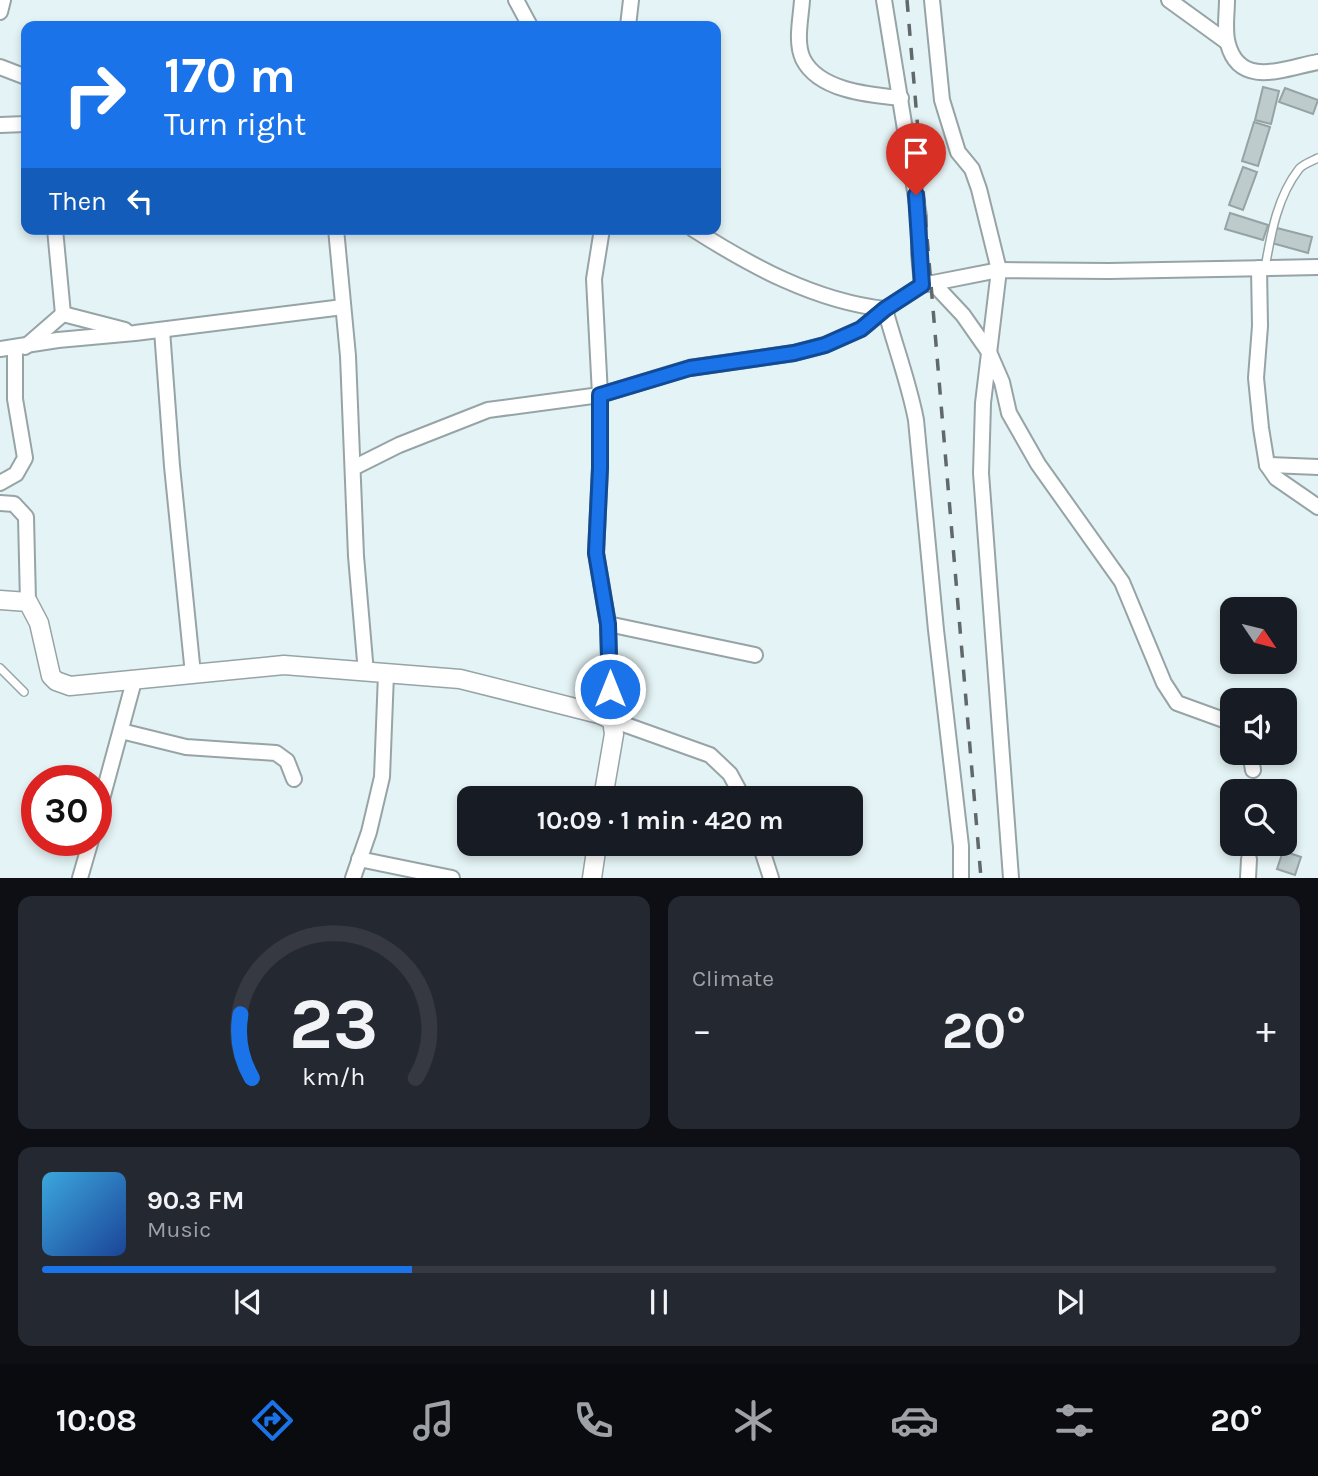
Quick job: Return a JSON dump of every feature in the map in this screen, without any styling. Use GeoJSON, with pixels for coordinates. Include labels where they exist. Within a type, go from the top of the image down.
{"type":"FeatureCollection","features":[{"type":"Feature","properties":{"kind":"street"},"geometry":{"type":"LineString","coordinates":[[0,12],[3,0]]}},
{"type":"Feature","properties":{"kind":"street"},"geometry":{"type":"LineString","coordinates":[[516,0],[527,21]]}},
{"type":"Feature","properties":{"kind":"street"},"geometry":{"type":"LineString","coordinates":[[629,21],[631,0]]}},
{"type":"Feature","properties":{"kind":"street"},"geometry":{"type":"LineString","coordinates":[[802,0],[799,41],[803,59],[818,76],[848,89],[901,97]]}},
{"type":"Feature","properties":{"kind":"street"},"geometry":{"type":"LineString","coordinates":[[884,0],[919,216],[919,254],[928,284],[963,315],[989,352],[1002,382],[1009,413],[1038,464],[1122,582],[1164,683],[1173,698],[1182,706],[1220,719]]}},
{"type":"Feature","properties":{"kind":"street"},"geometry":{"type":"LineString","coordinates":[[932,0],[942,100],[958,152],[972,169],[979,189],[999,270],[983,403],[981,472],[1011,877]]}},
{"type":"Feature","properties":{"kind":"street"},"geometry":{"type":"LineString","coordinates":[[1169,0],[1227,42]]}},
{"type":"Feature","properties":{"kind":"street"},"geometry":{"type":"LineString","coordinates":[[1227,0],[1227,42],[1237,64],[1246,71],[1258,73],[1318,62]]}},
{"type":"Feature","properties":{"kind":"street"},"geometry":{"type":"LineString","coordinates":[[0,67],[21,75]]}},
{"type":"Feature","properties":{"kind":"street"},"geometry":{"type":"LineString","coordinates":[[0,125],[21,124]]}},
{"type":"Feature","properties":{"kind":"street"},"geometry":{"type":"LineString","coordinates":[[56,235],[63,314]]}},
{"type":"Feature","properties":{"kind":"street"},"geometry":{"type":"LineString","coordinates":[[336,235],[348,356],[356,556],[366,673]]}},
{"type":"Feature","properties":{"kind":"street"},"geometry":{"type":"LineString","coordinates":[[601,235],[594,279],[600,395],[596,553],[608,624],[609,718],[614,733],[605,786]]}},
{"type":"Feature","properties":{"kind":"street"},"geometry":{"type":"LineString","coordinates":[[702,235],[746,262],[812,290],[859,306],[885,309]]}},
{"type":"Feature","properties":{"kind":"street"},"geometry":{"type":"LineString","coordinates":[[353,468],[399,444],[488,410],[600,395],[690,368],[794,353],[825,345],[861,329],[885,309],[928,284],[999,270],[1318,267]]}},
{"type":"Feature","properties":{"kind":"street"},"geometry":{"type":"LineString","coordinates":[[1262,268],[1256,378],[1267,465],[1276,478],[1318,507]]}},
{"type":"Feature","properties":{"kind":"street"},"geometry":{"type":"LineString","coordinates":[[14,348],[58,340],[343,307]]}},
{"type":"Feature","properties":{"kind":"street"},"geometry":{"type":"LineString","coordinates":[[885,309],[916,420],[936,630],[961,846],[961,877]]}},
{"type":"Feature","properties":{"kind":"street"},"geometry":{"type":"LineString","coordinates":[[14,348],[63,314],[135,333]]}},
{"type":"Feature","properties":{"kind":"street"},"geometry":{"type":"LineString","coordinates":[[162,330],[193,674]]}},
{"type":"Feature","properties":{"kind":"street"},"geometry":{"type":"LineString","coordinates":[[0,483],[16,474],[25,458],[15,399],[14,348]]}},
{"type":"Feature","properties":{"kind":"street"},"geometry":{"type":"LineString","coordinates":[[1267,465],[1318,467]]}},
{"type":"Feature","properties":{"kind":"street"},"geometry":{"type":"LineString","coordinates":[[0,503],[14,504],[26,517],[28,602],[39,623],[49,670],[56,681],[70,686],[82,686],[284,665],[460,680],[609,718],[710,755],[730,774],[736,786]]}},
{"type":"Feature","properties":{"kind":"street"},"geometry":{"type":"LineString","coordinates":[[0,600],[28,602]]}},
{"type":"Feature","properties":{"kind":"street"},"geometry":{"type":"LineString","coordinates":[[608,624],[754,655]]}},
{"type":"Feature","properties":{"kind":"street"},"geometry":{"type":"LineString","coordinates":[[353,877],[369,832],[382,777],[386,674]]}},
{"type":"Feature","properties":{"kind":"street"},"geometry":{"type":"LineString","coordinates":[[112,765],[134,681]]}},
{"type":"Feature","properties":{"kind":"street"},"geometry":{"type":"LineString","coordinates":[[121,731],[186,747],[276,752],[287,761],[294,779]]}},
{"type":"Feature","properties":{"kind":"street"},"geometry":{"type":"LineString","coordinates":[[1252,765],[1253,770]]}},
{"type":"Feature","properties":{"kind":"street"},"geometry":{"type":"LineString","coordinates":[[80,877],[86,856]]}},
{"type":"Feature","properties":{"kind":"street"},"geometry":{"type":"LineString","coordinates":[[592,877],[595,856]]}},
{"type":"Feature","properties":{"kind":"street"},"geometry":{"type":"LineString","coordinates":[[764,856],[771,877]]}},
{"type":"Feature","properties":{"kind":"street"},"geometry":{"type":"LineString","coordinates":[[359,859],[452,877]]}},
{"type":"Feature","properties":{"kind":"street"},"geometry":{"type":"LineString","coordinates":[[1248,877],[1249,859]]}},
{"type":"Feature","properties":{"kind":"lane"},"geometry":{"type":"LineString","coordinates":[[1262,268],[1273,223],[1286,192],[1301,167],[1318,158]]}},
{"type":"Feature","properties":{"kind":"lane"},"geometry":{"type":"LineString","coordinates":[[0,668],[24,692]]}},
{"type":"Feature","properties":{"kind":"building"},"geometry":{"type":"Polygon","coordinates":[[[1263,87],[1279,91],[1271,124],[1255,120],[1263,87]]]}},
{"type":"Feature","properties":{"kind":"building"},"geometry":{"type":"Polygon","coordinates":[[[1285,88],[1318,100],[1313,114],[1279,102],[1285,88]]]}},
{"type":"Feature","properties":{"kind":"building"},"geometry":{"type":"Polygon","coordinates":[[[1254,122],[1270,127],[1258,166],[1242,161],[1254,122]]]}},
{"type":"Feature","properties":{"kind":"building"},"geometry":{"type":"Polygon","coordinates":[[[1243,167],[1257,172],[1243,210],[1229,205],[1243,167]]]}},
{"type":"Feature","properties":{"kind":"building"},"geometry":{"type":"Polygon","coordinates":[[[1230,213],[1268,225],[1263,240],[1225,229],[1230,213]]]}},
{"type":"Feature","properties":{"kind":"building"},"geometry":{"type":"Polygon","coordinates":[[[1277,228],[1312,237],[1308,253],[1272,243],[1277,228]]]}},
{"type":"Feature","properties":{"kind":"building"},"geometry":{"type":"Polygon","coordinates":[[[1281,856],[1301,857],[1295,875],[1277,869],[1281,856]]]}},
{"type":"Feature","properties":{"kind":"railway"},"geometry":{"type":"LineString","coordinates":[[907,0],[981,878]]}},
{"type":"Feature","properties":{"kind":"route"},"geometry":{"type":"LineString","coordinates":[[610,689],[608,624],[596,553],[600,395],[690,368],[794,353],[845,338],[861,329],[885,309],[922,285],[916,195]]}}]}
